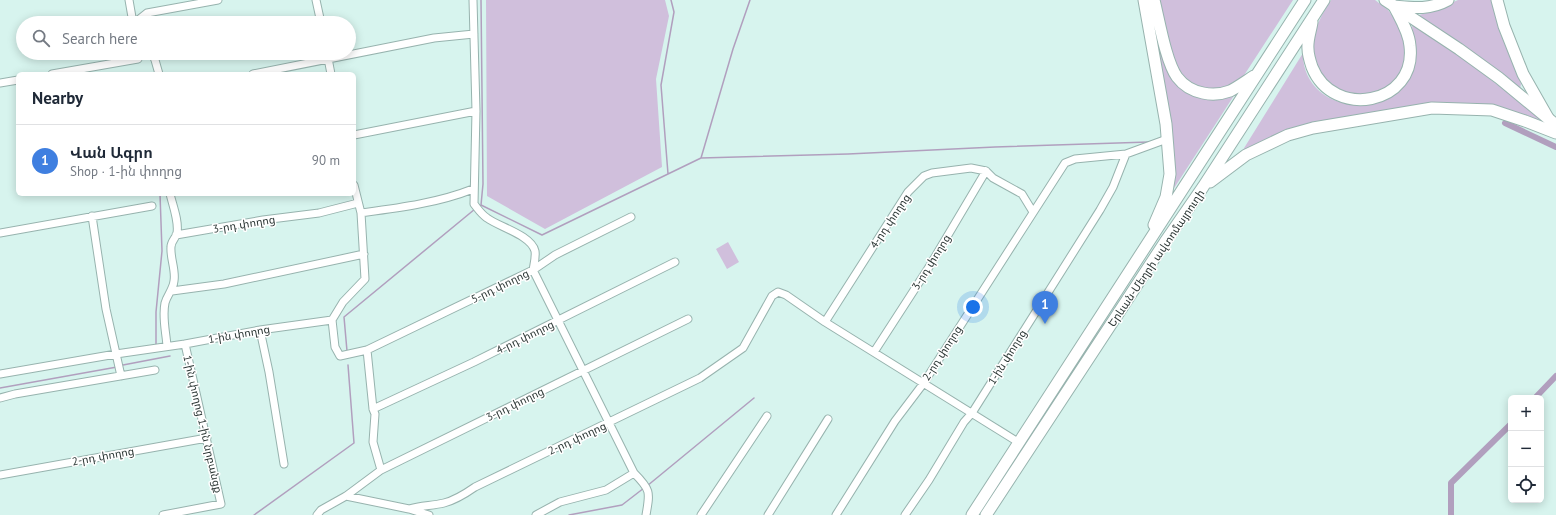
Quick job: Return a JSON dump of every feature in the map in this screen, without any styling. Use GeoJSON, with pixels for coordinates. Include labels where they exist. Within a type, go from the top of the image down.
{"type":"FeatureCollection","features":[{"type":"Feature","properties":{"kind":"main road"},"geometry":{"type":"LineString","coordinates":[[1144,0],[1166,124],[1170,174],[1166,198],[1153,227],[1150,240]]}},
{"type":"Feature","properties":{"kind":"main road"},"geometry":{"type":"LineString","coordinates":[[1154,0],[1170,65],[1177,77],[1186,86],[1197,92],[1209,94],[1220,93],[1230,91],[1256,75]]}},
{"type":"Feature","properties":{"kind":"main road","name":"Երևան-Մեղրի ավտոմայրուղի"},"geometry":{"type":"LineString","coordinates":[[972,515],[1306,0]]}},
{"type":"Feature","properties":{"kind":"main road","name":"Երևան-Մեղրի ավտոմայրուղի"},"geometry":{"type":"LineString","coordinates":[[986,515],[1161,248],[1203,187],[1324,0]]}},
{"type":"Feature","properties":{"kind":"main road"},"geometry":{"type":"LineString","coordinates":[[1390,3],[1424,8],[1441,4],[1448,0]]}},
{"type":"Feature","properties":{"kind":"main road"},"geometry":{"type":"LineString","coordinates":[[1497,0],[1504,26],[1523,74],[1552,122]]}},
{"type":"Feature","properties":{"kind":"main road"},"geometry":{"type":"LineString","coordinates":[[1313,16],[1307,48],[1315,74],[1323,84],[1336,95],[1356,100],[1369,100],[1380,97],[1395,88],[1401,81],[1408,68],[1410,45],[1405,28],[1390,3]]}},
{"type":"Feature","properties":{"kind":"main road"},"geometry":{"type":"LineString","coordinates":[[1390,3],[1459,49],[1499,78],[1552,122]]}},
{"type":"Feature","properties":{"kind":"main road"},"geometry":{"type":"LineString","coordinates":[[1203,187],[1246,155],[1288,135],[1314,128],[1391,114],[1432,108],[1492,110],[1556,133]]}},
{"type":"Feature","properties":{"kind":"street"},"geometry":{"type":"LineString","coordinates":[[129,0],[133,16]]}},
{"type":"Feature","properties":{"kind":"street"},"geometry":{"type":"LineString","coordinates":[[143,16],[147,13],[218,0]]}},
{"type":"Feature","properties":{"kind":"street"},"geometry":{"type":"LineString","coordinates":[[316,0],[319,16]]}},
{"type":"Feature","properties":{"kind":"street"},"geometry":{"type":"LineString","coordinates":[[473,0],[476,111],[473,189],[474,204],[487,218],[513,232],[533,246],[536,253],[533,270],[634,473],[645,483],[649,492],[646,515]]}},
{"type":"Feature","properties":{"kind":"street"},"geometry":{"type":"LineString","coordinates":[[356,51],[434,38],[474,34]]}},
{"type":"Feature","properties":{"kind":"street"},"geometry":{"type":"LineString","coordinates":[[62,72],[119,60]]}},
{"type":"Feature","properties":{"kind":"street"},"geometry":{"type":"LineString","coordinates":[[155,60],[158,72]]}},
{"type":"Feature","properties":{"kind":"street"},"geometry":{"type":"LineString","coordinates":[[261,72],[311,60]]}},
{"type":"Feature","properties":{"kind":"street"},"geometry":{"type":"LineString","coordinates":[[328,60],[331,72]]}},
{"type":"Feature","properties":{"kind":"street"},"geometry":{"type":"LineString","coordinates":[[0,83],[16,80]]}},
{"type":"Feature","properties":{"kind":"street"},"geometry":{"type":"LineString","coordinates":[[356,135],[476,111]]}},
{"type":"Feature","properties":{"kind":"street","name":"2-րդ փողոց"},"geometry":{"type":"LineString","coordinates":[[836,515],[895,421],[923,384],[1065,163],[1075,159],[1126,154],[1167,139]]}},
{"type":"Feature","properties":{"kind":"street","name":"1-ին փողոց"},"geometry":{"type":"LineString","coordinates":[[905,515],[929,480],[964,422],[972,413],[1100,210],[1113,187],[1126,154]]}},
{"type":"Feature","properties":{"kind":"street","name":"4-րդ փողոց"},"geometry":{"type":"LineString","coordinates":[[825,322],[904,198],[924,176],[932,173],[970,168],[986,171]]}},
{"type":"Feature","properties":{"kind":"street"},"geometry":{"type":"LineString","coordinates":[[986,171],[993,178],[1022,194],[1033,212]]}},
{"type":"Feature","properties":{"kind":"street","name":"3-րդ փողոց"},"geometry":{"type":"LineString","coordinates":[[874,352],[929,266],[986,171]]}},
{"type":"Feature","properties":{"kind":"street"},"geometry":{"type":"LineString","coordinates":[[360,213],[400,208],[458,195],[473,189]]}},
{"type":"Feature","properties":{"kind":"street"},"geometry":{"type":"LineString","coordinates":[[332,320],[343,302],[365,279],[360,213],[356,194]]}},
{"type":"Feature","properties":{"kind":"street"},"geometry":{"type":"LineString","coordinates":[[167,346],[164,316],[165,304],[172,291],[175,278],[170,246],[176,235],[177,225],[170,196]]}},
{"type":"Feature","properties":{"kind":"street","name":"3-րդ փողոց"},"geometry":{"type":"LineString","coordinates":[[176,235],[263,220],[319,213],[358,203]]}},
{"type":"Feature","properties":{"kind":"street"},"geometry":{"type":"LineString","coordinates":[[0,233],[152,206]]}},
{"type":"Feature","properties":{"kind":"street"},"geometry":{"type":"LineString","coordinates":[[92,216],[106,309],[121,376]]}},
{"type":"Feature","properties":{"kind":"street","name":"5-րդ փողոց"},"geometry":{"type":"LineString","coordinates":[[332,320],[335,347],[340,356],[367,350],[533,270],[555,255],[631,217]]}},
{"type":"Feature","properties":{"kind":"street"},"geometry":{"type":"LineString","coordinates":[[172,291],[224,284],[364,254]]}},
{"type":"Feature","properties":{"kind":"street","name":"4-րդ փողոց"},"geometry":{"type":"LineString","coordinates":[[373,409],[675,262]]}},
{"type":"Feature","properties":{"kind":"street","name":"2-րդ փողոց"},"geometry":{"type":"LineString","coordinates":[[346,496],[409,509],[419,506],[444,503],[461,497],[475,487],[700,378],[743,348],[772,296],[778,292],[786,295],[825,322]]}},
{"type":"Feature","properties":{"kind":"street","name":"3-րդ փողոց"},"geometry":{"type":"LineString","coordinates":[[317,515],[321,510],[346,496],[381,470],[688,319]]}},
{"type":"Feature","properties":{"kind":"street","name":"1-ին փողոց"},"geometry":{"type":"LineString","coordinates":[[0,374],[185,344],[260,330],[332,320]]}},
{"type":"Feature","properties":{"kind":"street"},"geometry":{"type":"LineString","coordinates":[[825,322],[1018,442]]}},
{"type":"Feature","properties":{"kind":"street"},"geometry":{"type":"LineString","coordinates":[[260,330],[269,372],[284,464]]}},
{"type":"Feature","properties":{"kind":"street","name":"1-ին փողոց 1-ին նրբանցք"},"geometry":{"type":"LineString","coordinates":[[163,515],[221,504],[185,344]]}},
{"type":"Feature","properties":{"kind":"street"},"geometry":{"type":"LineString","coordinates":[[367,350],[373,409],[375,414],[373,442],[381,470]]}},
{"type":"Feature","properties":{"kind":"street"},"geometry":{"type":"LineString","coordinates":[[0,398],[15,394],[155,370]]}},
{"type":"Feature","properties":{"kind":"street"},"geometry":{"type":"LineString","coordinates":[[701,515],[767,416]]}},
{"type":"Feature","properties":{"kind":"street"},"geometry":{"type":"LineString","coordinates":[[768,515],[828,419]]}},
{"type":"Feature","properties":{"kind":"street","name":"2-րդ փողոց"},"geometry":{"type":"LineString","coordinates":[[0,475],[207,438]]}},
{"type":"Feature","properties":{"kind":"street"},"geometry":{"type":"LineString","coordinates":[[536,515],[560,502],[606,490],[634,473]]}},
{"type":"Feature","properties":{"kind":"street"},"geometry":{"type":"LineString","coordinates":[[409,509],[429,515]]}},
{"type":"Feature","properties":{"kind":"shaded area"},"geometry":{"type":"Polygon","coordinates":[[[486,0],[665,0],[669,16],[656,79],[662,167],[545,229],[487,196],[486,0]]]}},
{"type":"Feature","properties":{"kind":"shaded area"},"geometry":{"type":"Polygon","coordinates":[[[1158,0],[1293,0],[1241,80],[1227,87],[1208,89],[1191,85],[1179,70],[1166,33],[1158,0]]]}},
{"type":"Feature","properties":{"kind":"shaded area"},"geometry":{"type":"Polygon","coordinates":[[[1331,0],[1375,0],[1388,10],[1405,35],[1407,60],[1397,81],[1377,94],[1343,94],[1320,75],[1311,53],[1313,34],[1331,0]]]}},
{"type":"Feature","properties":{"kind":"shaded area"},"geometry":{"type":"Polygon","coordinates":[[[1458,0],[1492,0],[1499,30],[1521,84],[1520,89],[1419,15],[1433,11],[1458,0]]]}},
{"type":"Feature","properties":{"kind":"shaded area"},"geometry":{"type":"Polygon","coordinates":[[[1412,24],[1464,59],[1546,122],[1495,106],[1453,104],[1391,109],[1272,136],[1241,153],[1303,53],[1305,69],[1312,83],[1322,93],[1335,100],[1349,104],[1364,104],[1379,101],[1400,88],[1409,79],[1413,66],[1414,52],[1412,24]]]}},
{"type":"Feature","properties":{"kind":"shaded area"},"geometry":{"type":"Polygon","coordinates":[[[1154,29],[1166,66],[1182,90],[1207,100],[1226,98],[1235,94],[1167,199],[1171,174],[1154,29]]]}},
{"type":"Feature","properties":{"kind":"shaded area"},"geometry":{"type":"Polygon","coordinates":[[[728,242],[739,262],[727,269],[716,249],[728,242]]]}},
{"type":"Feature","properties":{"kind":"waterway"},"geometry":{"type":"LineString","coordinates":[[478,207],[481,205],[483,184],[481,0]]}},
{"type":"Feature","properties":{"kind":"waterway"},"geometry":{"type":"LineString","coordinates":[[668,174],[661,85],[674,12],[671,0]]}},
{"type":"Feature","properties":{"kind":"waterway"},"geometry":{"type":"LineString","coordinates":[[481,205],[542,235],[701,158],[733,49],[750,0]]}},
{"type":"Feature","properties":{"kind":"waterway"},"geometry":{"type":"LineString","coordinates":[[1505,123],[1556,147]]}},
{"type":"Feature","properties":{"kind":"waterway"},"geometry":{"type":"LineString","coordinates":[[701,158],[848,154],[1149,142]]}},
{"type":"Feature","properties":{"kind":"waterway"},"geometry":{"type":"LineString","coordinates":[[156,345],[156,312],[162,251],[160,196]]}},
{"type":"Feature","properties":{"kind":"waterway"},"geometry":{"type":"LineString","coordinates":[[347,351],[344,317],[475,209]]}},
{"type":"Feature","properties":{"kind":"waterway"},"geometry":{"type":"LineString","coordinates":[[123,365],[170,356]]}},
{"type":"Feature","properties":{"kind":"waterway"},"geometry":{"type":"LineString","coordinates":[[254,515],[354,443],[348,365]]}},
{"type":"Feature","properties":{"kind":"waterway"},"geometry":{"type":"LineString","coordinates":[[0,388],[117,367]]}},
{"type":"Feature","properties":{"kind":"waterway"},"geometry":{"type":"LineString","coordinates":[[1538,395],[1556,376]]}},
{"type":"Feature","properties":{"kind":"waterway"},"geometry":{"type":"LineString","coordinates":[[647,486],[754,398]]}},
{"type":"Feature","properties":{"kind":"waterway"},"geometry":{"type":"LineString","coordinates":[[1451,515],[1451,483],[1508,427]]}},
{"type":"Feature","properties":{"kind":"waterway"},"geometry":{"type":"LineString","coordinates":[[569,515],[622,505],[644,488]]}},
{"type":"Feature","properties":{"kind":"place","name":"Վան Ագրո"},"geometry":{"type":"Point","coordinates":[1045,324]}}]}
